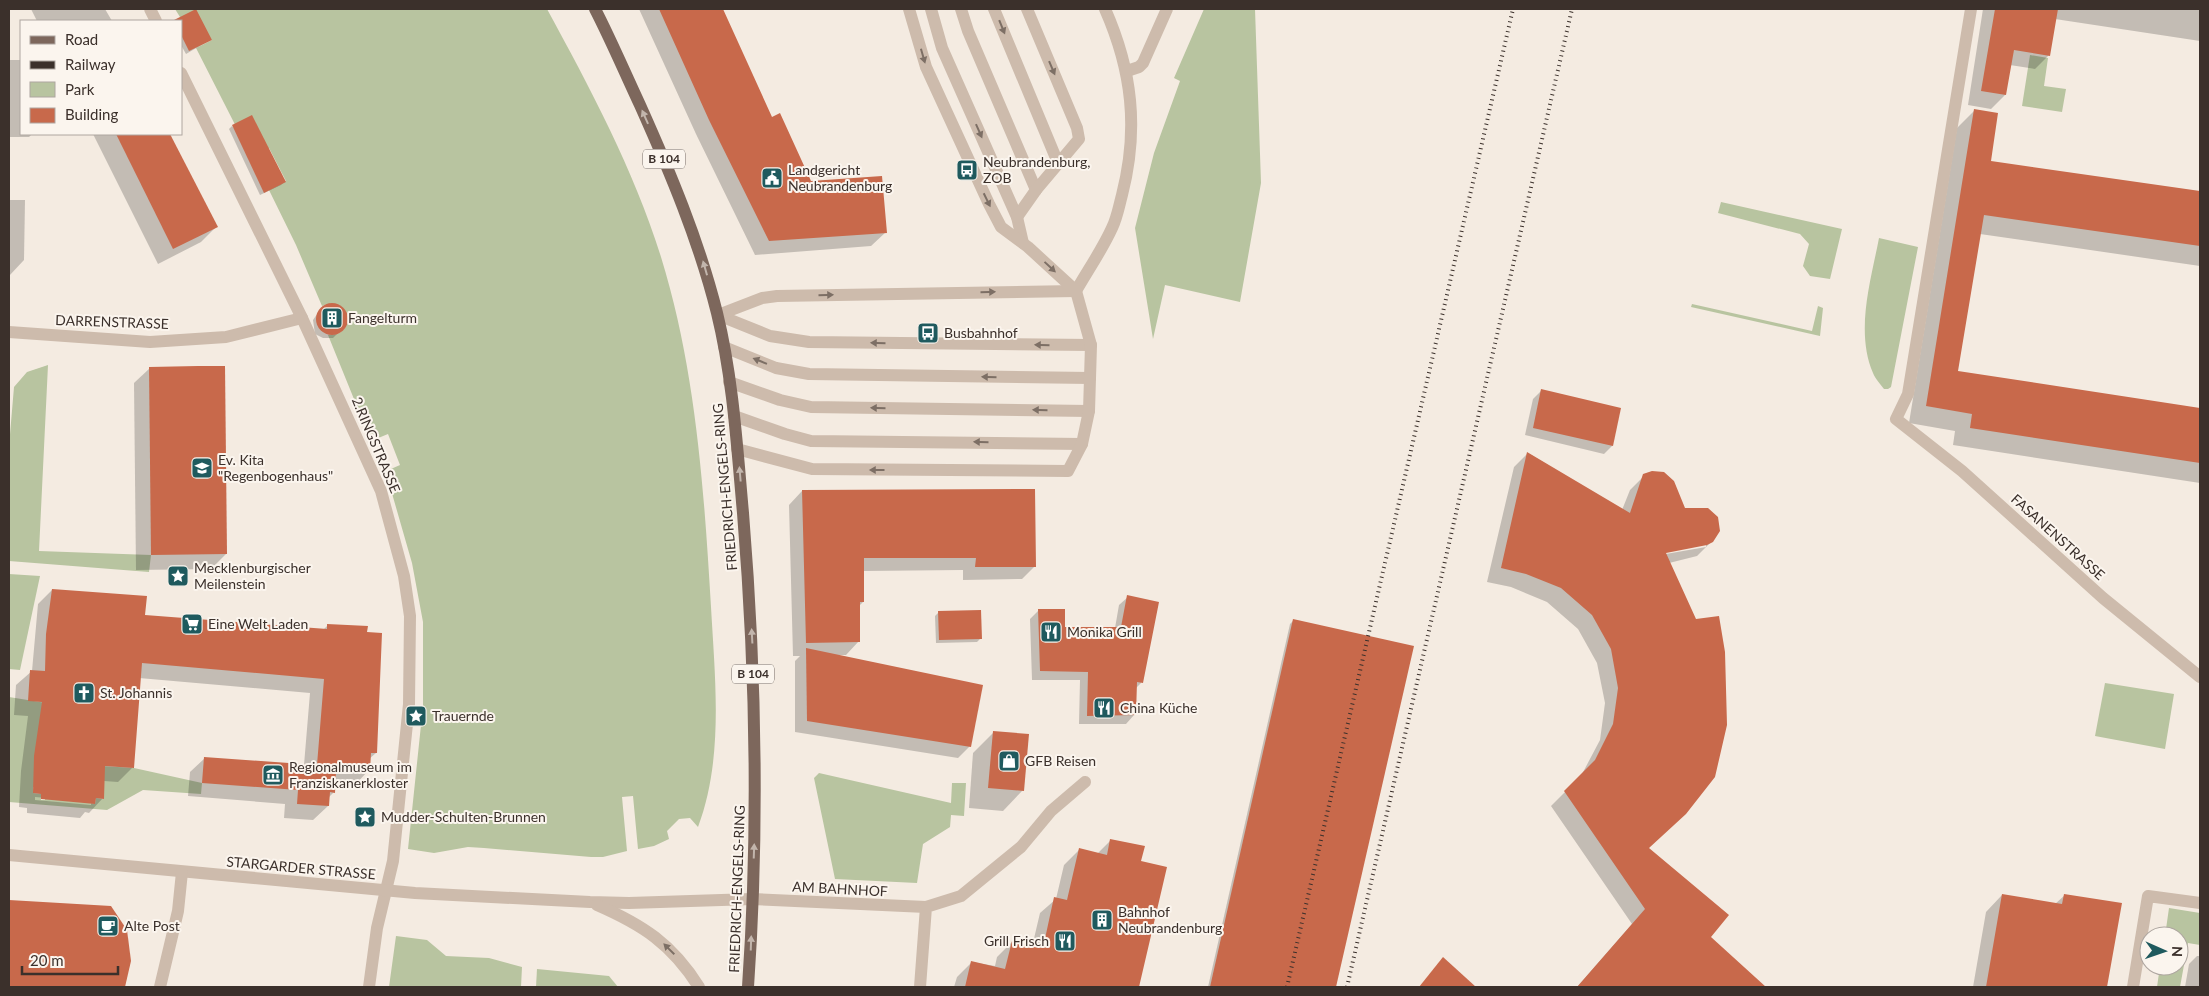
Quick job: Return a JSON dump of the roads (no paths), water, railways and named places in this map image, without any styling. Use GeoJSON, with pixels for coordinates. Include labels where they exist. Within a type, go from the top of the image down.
{"type":"FeatureCollection","features":[{"type":"Feature","properties":{"kind":"main road","name":"FRIEDRICH-ENGELS-RING"},"geometry":{"type":"LineString","coordinates":[[595,9],[666,164],[704,263],[718,315],[724,347],[734,416],[753,660],[756,799],[748,987]]}},
{"type":"Feature","properties":{"kind":"street"},"geometry":{"type":"LineString","coordinates":[[737,449],[812,469],[1068,472],[1082,444],[1089,411],[1091,345],[1076,291],[1023,243],[1001,226],[988,204],[926,67],[909,9]]}},
{"type":"Feature","properties":{"kind":"street"},"geometry":{"type":"LineString","coordinates":[[932,9],[942,48],[1017,217],[1023,243]]}},
{"type":"Feature","properties":{"kind":"street"},"geometry":{"type":"LineString","coordinates":[[961,9],[968,31],[1036,190]]}},
{"type":"Feature","properties":{"kind":"street"},"geometry":{"type":"LineString","coordinates":[[994,9],[1058,162]]}},
{"type":"Feature","properties":{"kind":"street"},"geometry":{"type":"LineString","coordinates":[[1017,217],[1058,162],[1079,139],[1077,128],[1027,9]]}},
{"type":"Feature","properties":{"kind":"street"},"geometry":{"type":"LineString","coordinates":[[1076,291],[1113,227],[1131,150],[1132,112],[1127,71],[1105,9]]}},
{"type":"Feature","properties":{"kind":"street"},"geometry":{"type":"LineString","coordinates":[[1127,71],[1140,67],[1143,63],[1167,9]]}},
{"type":"Feature","properties":{"kind":"street","name":"FASANENSTRASSE"},"geometry":{"type":"LineString","coordinates":[[1971,9],[1908,394],[1896,419],[1962,471],[2104,598],[2200,677]]}},
{"type":"Feature","properties":{"kind":"street","name":"2.RINGSTRASSE"},"geometry":{"type":"LineString","coordinates":[[182,75],[302,318],[381,491],[404,576],[410,616],[409,704],[393,861],[377,928],[369,987]]}},
{"type":"Feature","properties":{"kind":"street"},"geometry":{"type":"LineString","coordinates":[[718,315],[762,298],[777,296],[1076,291]]}},
{"type":"Feature","properties":{"kind":"street"},"geometry":{"type":"LineString","coordinates":[[718,315],[770,336],[809,342],[1091,345]]}},
{"type":"Feature","properties":{"kind":"street","name":"DARRENSTRASSE"},"geometry":{"type":"LineString","coordinates":[[9,332],[150,342],[226,336],[302,318]]}},
{"type":"Feature","properties":{"kind":"street"},"geometry":{"type":"LineString","coordinates":[[724,347],[776,368],[809,374],[1090,378]]}},
{"type":"Feature","properties":{"kind":"street"},"geometry":{"type":"LineString","coordinates":[[729,382],[780,400],[811,407],[1089,411]]}},
{"type":"Feature","properties":{"kind":"street"},"geometry":{"type":"LineString","coordinates":[[734,416],[784,434],[811,441],[1082,444]]}},
{"type":"Feature","properties":{"kind":"street","name":"AM BAHNHOF"},"geometry":{"type":"LineString","coordinates":[[752,899],[926,907],[961,896],[1021,847],[1051,811],[1085,782]]}},
{"type":"Feature","properties":{"kind":"street","name":"STARGARDER STRASSE"},"geometry":{"type":"LineString","coordinates":[[9,855],[386,891],[629,903],[752,899]]}},
{"type":"Feature","properties":{"kind":"street"},"geometry":{"type":"LineString","coordinates":[[160,987],[178,911],[182,872]]}},
{"type":"Feature","properties":{"kind":"street"},"geometry":{"type":"LineString","coordinates":[[2133,987],[2148,896],[2200,903]]}},
{"type":"Feature","properties":{"kind":"street","name":"STARGARDER STRASSE"},"geometry":{"type":"LineString","coordinates":[[590,902],[627,918],[656,936],[686,966],[699,987]]}},
{"type":"Feature","properties":{"kind":"street"},"geometry":{"type":"LineString","coordinates":[[920,987],[926,907]]}},
{"type":"Feature","properties":{"kind":"railway"},"geometry":{"type":"LineString","coordinates":[[1287,987],[1513,9]]}},
{"type":"Feature","properties":{"kind":"railway"},"geometry":{"type":"LineString","coordinates":[[1347,987],[1572,9]]}},
{"type":"Feature","properties":{"kind":"place","name":"Neubrandenburg, ZOB"},"geometry":{"type":"Point","coordinates":[967,170]}},
{"type":"Feature","properties":{"kind":"place","name":"Landgericht Neubrandenburg"},"geometry":{"type":"Point","coordinates":[772,178]}},
{"type":"Feature","properties":{"kind":"place","name":"Fangelturm"},"geometry":{"type":"Point","coordinates":[332,318]}},
{"type":"Feature","properties":{"kind":"place","name":"Busbahnhof"},"geometry":{"type":"Point","coordinates":[928,333]}},
{"type":"Feature","properties":{"kind":"place","name":"Ev. Kita \"Regenbogenhaus\""},"geometry":{"type":"Point","coordinates":[202,468]}},
{"type":"Feature","properties":{"kind":"place","name":"Mecklenburgischer Meilenstein"},"geometry":{"type":"Point","coordinates":[178,576]}},
{"type":"Feature","properties":{"kind":"place","name":"Eine Welt Laden"},"geometry":{"type":"Point","coordinates":[192,624]}},
{"type":"Feature","properties":{"kind":"place","name":"Monika Grill"},"geometry":{"type":"Point","coordinates":[1051,632]}},
{"type":"Feature","properties":{"kind":"place","name":"St. Johannis"},"geometry":{"type":"Point","coordinates":[84,693]}},
{"type":"Feature","properties":{"kind":"place","name":"China Küche"},"geometry":{"type":"Point","coordinates":[1104,708]}},
{"type":"Feature","properties":{"kind":"place","name":"Trauernde"},"geometry":{"type":"Point","coordinates":[416,716]}},
{"type":"Feature","properties":{"kind":"place","name":"GFB Reisen"},"geometry":{"type":"Point","coordinates":[1009,761]}},
{"type":"Feature","properties":{"kind":"place","name":"Regionalmuseum im Franziskanerkloster"},"geometry":{"type":"Point","coordinates":[273,775]}},
{"type":"Feature","properties":{"kind":"place","name":"Mudder-Schulten-Brunnen"},"geometry":{"type":"Point","coordinates":[365,817]}},
{"type":"Feature","properties":{"kind":"place","name":"Bahnhof Neubrandenburg"},"geometry":{"type":"Point","coordinates":[1102,920]}},
{"type":"Feature","properties":{"kind":"place","name":"Alte Post"},"geometry":{"type":"Point","coordinates":[108,926]}},
{"type":"Feature","properties":{"kind":"place","name":"Grill Frisch"},"geometry":{"type":"Point","coordinates":[1065,941]}}]}
